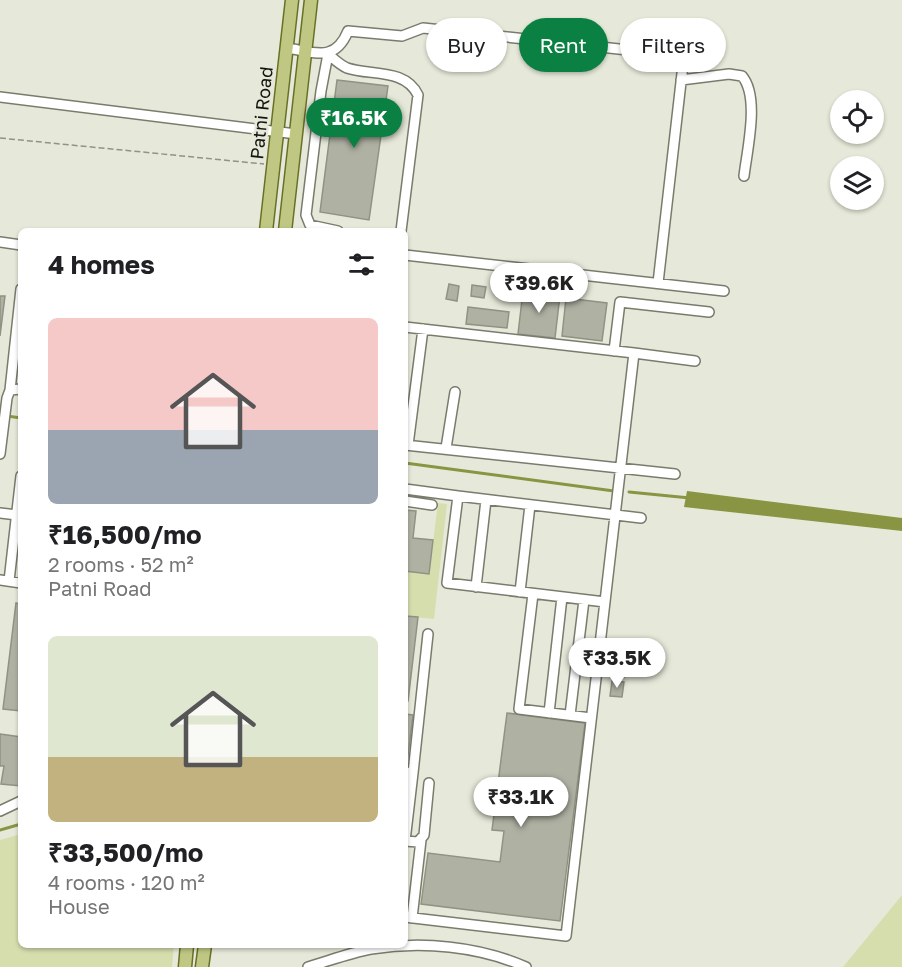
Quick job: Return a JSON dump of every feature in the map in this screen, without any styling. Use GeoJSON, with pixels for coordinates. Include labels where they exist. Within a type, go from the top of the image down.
{"type":"FeatureCollection","features":[{"type":"Feature","properties":{"kind":"main road","name":"Patni Road"},"geometry":{"type":"LineString","coordinates":[[266,228],[292,0]]}},
{"type":"Feature","properties":{"kind":"main road","name":"Patni Road"},"geometry":{"type":"LineString","coordinates":[[285,228],[310,0]]}},
{"type":"Feature","properties":{"kind":"main road"},"geometry":{"type":"LineString","coordinates":[[185,967],[187,948]]}},
{"type":"Feature","properties":{"kind":"main road"},"geometry":{"type":"LineString","coordinates":[[202,967],[205,948]]}},
{"type":"Feature","properties":{"kind":"lane"},"geometry":{"type":"LineString","coordinates":[[328,54],[337,50],[344,42],[348,31],[402,36],[423,28],[684,56],[658,283]]}},
{"type":"Feature","properties":{"kind":"lane"},"geometry":{"type":"LineString","coordinates":[[287,48],[328,54],[345,68],[393,75],[415,89],[418,95],[401,228]]}},
{"type":"Feature","properties":{"kind":"lane"},"geometry":{"type":"LineString","coordinates":[[324,228],[310,225],[306,215],[328,54]]}},
{"type":"Feature","properties":{"kind":"lane"},"geometry":{"type":"LineString","coordinates":[[681,80],[729,74],[742,76],[747,82],[751,111],[744,176]]}},
{"type":"Feature","properties":{"kind":"lane"},"geometry":{"type":"LineString","coordinates":[[0,97],[296,134]]}},
{"type":"Feature","properties":{"kind":"lane"},"geometry":{"type":"LineString","coordinates":[[0,242],[18,244]]}},
{"type":"Feature","properties":{"kind":"lane"},"geometry":{"type":"LineString","coordinates":[[408,255],[724,291]]}},
{"type":"Feature","properties":{"kind":"lane"},"geometry":{"type":"LineString","coordinates":[[614,351],[620,302],[709,312]]}},
{"type":"Feature","properties":{"kind":"lane"},"geometry":{"type":"LineString","coordinates":[[408,327],[695,361]]}},
{"type":"Feature","properties":{"kind":"lane"},"geometry":{"type":"LineString","coordinates":[[408,431],[423,329]]}},
{"type":"Feature","properties":{"kind":"lane"},"geometry":{"type":"LineString","coordinates":[[0,454],[4,424],[3,408],[10,390],[18,338]]}},
{"type":"Feature","properties":{"kind":"lane"},"geometry":{"type":"LineString","coordinates":[[429,783],[424,835],[421,840],[408,917],[566,936],[634,353]]}},
{"type":"Feature","properties":{"kind":"lane"},"geometry":{"type":"LineString","coordinates":[[10,390],[18,389]]}},
{"type":"Feature","properties":{"kind":"lane"},"geometry":{"type":"LineString","coordinates":[[446,448],[455,392]]}},
{"type":"Feature","properties":{"kind":"lane"},"geometry":{"type":"LineString","coordinates":[[408,445],[675,474]]}},
{"type":"Feature","properties":{"kind":"lane"},"geometry":{"type":"LineString","coordinates":[[408,489],[641,518]]}},
{"type":"Feature","properties":{"kind":"lane"},"geometry":{"type":"LineString","coordinates":[[458,496],[447,584],[605,602]]}},
{"type":"Feature","properties":{"kind":"lane"},"geometry":{"type":"LineString","coordinates":[[4,581],[18,499]]}},
{"type":"Feature","properties":{"kind":"lane"},"geometry":{"type":"LineString","coordinates":[[476,587],[486,500]]}},
{"type":"Feature","properties":{"kind":"lane"},"geometry":{"type":"LineString","coordinates":[[408,501],[432,505]]}},
{"type":"Feature","properties":{"kind":"lane"},"geometry":{"type":"LineString","coordinates":[[520,592],[530,505]]}},
{"type":"Feature","properties":{"kind":"lane"},"geometry":{"type":"LineString","coordinates":[[0,513],[16,515]]}},
{"type":"Feature","properties":{"kind":"lane"},"geometry":{"type":"LineString","coordinates":[[533,594],[519,709],[591,718]]}},
{"type":"Feature","properties":{"kind":"lane"},"geometry":{"type":"LineString","coordinates":[[549,713],[562,597]]}},
{"type":"Feature","properties":{"kind":"lane"},"geometry":{"type":"LineString","coordinates":[[570,716],[584,600]]}},
{"type":"Feature","properties":{"kind":"lane"},"geometry":{"type":"LineString","coordinates":[[408,790],[428,634]]}},
{"type":"Feature","properties":{"kind":"lane"},"geometry":{"type":"LineString","coordinates":[[597,669],[622,672]]}},
{"type":"Feature","properties":{"kind":"lane"},"geometry":{"type":"LineString","coordinates":[[0,812],[18,803]]}},
{"type":"Feature","properties":{"kind":"lane"},"geometry":{"type":"LineString","coordinates":[[408,841],[421,840]]}},
{"type":"Feature","properties":{"kind":"lane"},"geometry":{"type":"LineString","coordinates":[[408,945],[491,954],[526,967]]}},
{"type":"Feature","properties":{"kind":"lane"},"geometry":{"type":"LineString","coordinates":[[308,967],[380,948]]}},
{"type":"Feature","properties":{"kind":"path"},"geometry":{"type":"LineString","coordinates":[[0,138],[274,165]]}},
{"type":"Feature","properties":{"kind":"shaded area"},"geometry":{"type":"Polygon","coordinates":[[[687,491],[902,518],[902,531],[684,507],[687,491]]]}},
{"type":"Feature","properties":{"kind":"shaded area"},"geometry":{"type":"Polygon","coordinates":[[[438,503],[447,504],[434,619],[408,616],[408,571],[429,574],[438,503]]]}},
{"type":"Feature","properties":{"kind":"shaded area"},"geometry":{"type":"Polygon","coordinates":[[[18,835],[18,948],[174,948],[172,967],[0,967],[0,840],[18,835]]]}},
{"type":"Feature","properties":{"kind":"shaded area"},"geometry":{"type":"Polygon","coordinates":[[[902,895],[902,967],[843,967],[902,895]]]}},
{"type":"Feature","properties":{"kind":"building"},"geometry":{"type":"Polygon","coordinates":[[[337,80],[388,86],[369,220],[320,212],[337,80]]]}},
{"type":"Feature","properties":{"kind":"building"},"geometry":{"type":"Polygon","coordinates":[[[449,284],[459,286],[457,301],[446,299],[449,284]]]}},
{"type":"Feature","properties":{"kind":"building"},"geometry":{"type":"Polygon","coordinates":[[[472,285],[486,287],[484,298],[471,296],[472,285]]]}},
{"type":"Feature","properties":{"kind":"building"},"geometry":{"type":"Polygon","coordinates":[[[523,291],[560,295],[555,338],[518,334],[523,291]]]}},
{"type":"Feature","properties":{"kind":"building"},"geometry":{"type":"Polygon","coordinates":[[[0,296],[5,296],[0,336],[0,296]]]}},
{"type":"Feature","properties":{"kind":"building"},"geometry":{"type":"Polygon","coordinates":[[[566,298],[607,303],[602,341],[562,336],[566,298]]]}},
{"type":"Feature","properties":{"kind":"building"},"geometry":{"type":"Polygon","coordinates":[[[468,307],[509,312],[507,328],[466,324],[468,307]]]}},
{"type":"Feature","properties":{"kind":"building"},"geometry":{"type":"Polygon","coordinates":[[[408,510],[416,511],[413,538],[433,540],[429,574],[408,571],[408,510]]]}},
{"type":"Feature","properties":{"kind":"building"},"geometry":{"type":"Polygon","coordinates":[[[16,603],[18,603],[18,711],[3,709],[16,603]]]}},
{"type":"Feature","properties":{"kind":"building"},"geometry":{"type":"Polygon","coordinates":[[[408,616],[418,617],[408,701],[408,616]]]}},
{"type":"Feature","properties":{"kind":"building"},"geometry":{"type":"Polygon","coordinates":[[[612,681],[624,682],[622,697],[610,696],[612,681]]]}},
{"type":"Feature","properties":{"kind":"building"},"geometry":{"type":"Polygon","coordinates":[[[507,713],[585,723],[560,921],[421,904],[428,853],[500,862],[504,831],[492,830],[507,713]]]}},
{"type":"Feature","properties":{"kind":"building"},"geometry":{"type":"Polygon","coordinates":[[[408,714],[413,715],[408,756],[408,714]]]}},
{"type":"Feature","properties":{"kind":"building"},"geometry":{"type":"Polygon","coordinates":[[[0,734],[18,737],[18,786],[1,784],[4,766],[0,766],[0,734]]]}},
{"type":"Feature","properties":{"kind":"waterway"},"geometry":{"type":"LineString","coordinates":[[0,415],[18,418]]}},
{"type":"Feature","properties":{"kind":"waterway"},"geometry":{"type":"LineString","coordinates":[[408,463],[614,491]]}},
{"type":"Feature","properties":{"kind":"waterway"},"geometry":{"type":"LineString","coordinates":[[629,492],[690,498]]}},
{"type":"Feature","properties":{"kind":"waterway"},"geometry":{"type":"LineString","coordinates":[[0,830],[18,825]]}}]}
